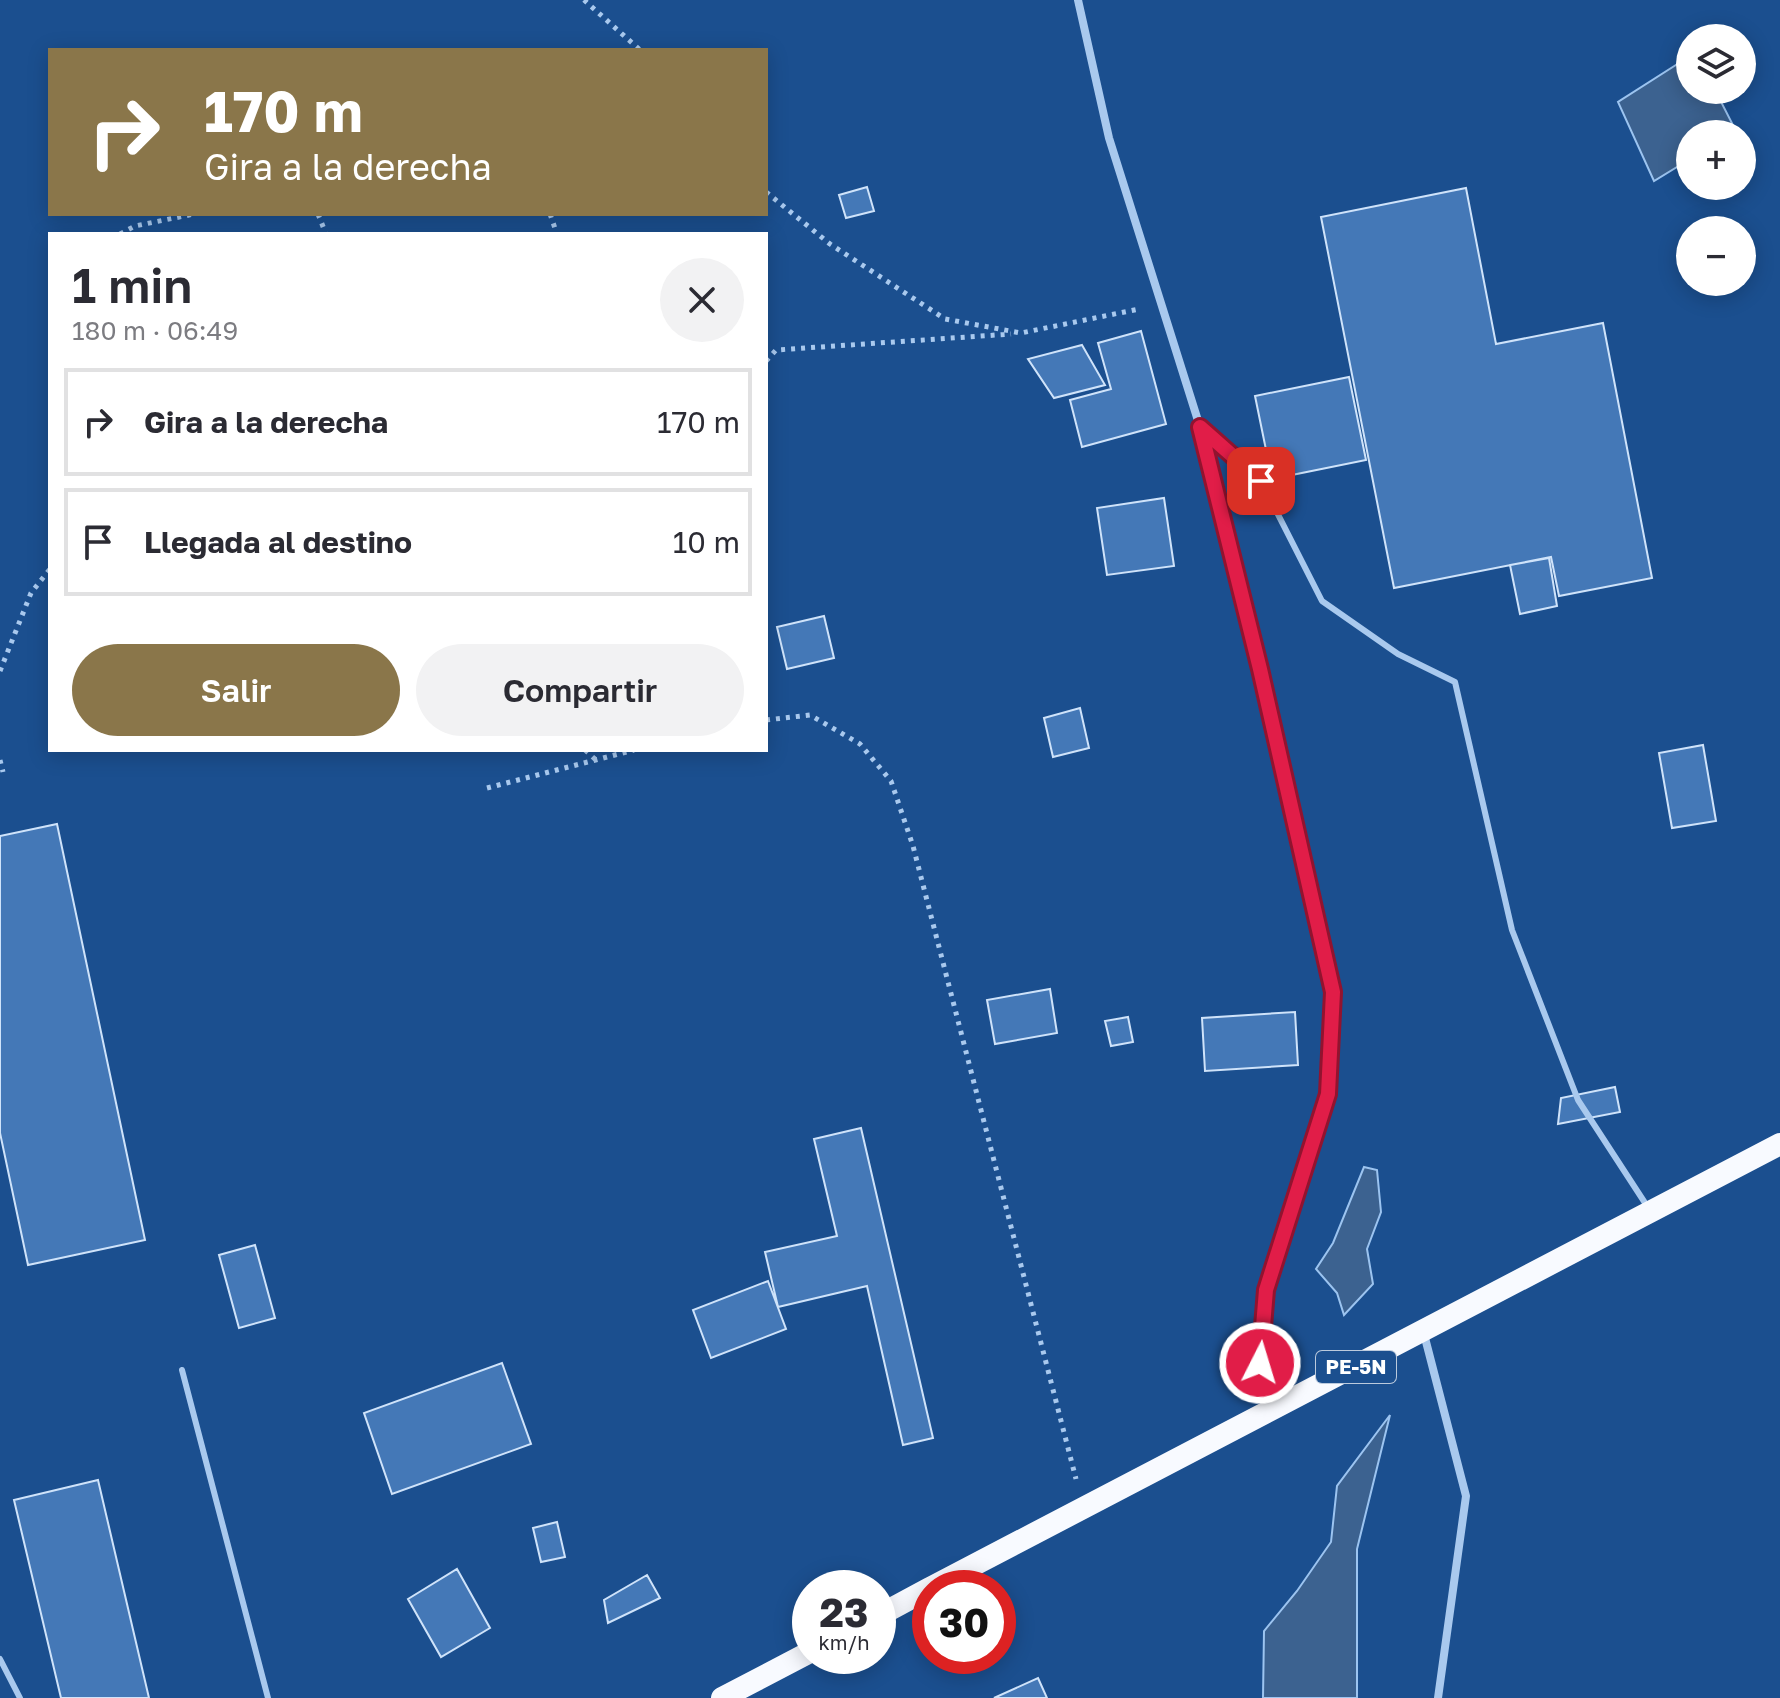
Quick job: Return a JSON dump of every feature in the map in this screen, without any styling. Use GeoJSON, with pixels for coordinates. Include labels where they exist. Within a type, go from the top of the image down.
{"type":"FeatureCollection","features":[{"type":"Feature","properties":{"kind":"highway","name":"PE-5N"},"geometry":{"type":"LineString","coordinates":[[964,1570],[1424,1333],[1780,1144]]}},
{"type":"Feature","properties":{"kind":"highway"},"geometry":{"type":"LineString","coordinates":[[722,1698],[792,1661]]}},
{"type":"Feature","properties":{"kind":"street"},"geometry":{"type":"LineString","coordinates":[[1078,0],[1109,138],[1200,427],[1260,669],[1333,992],[1328,1094],[1266,1290],[1260,1363],[1271,1410]]}},
{"type":"Feature","properties":{"kind":"street"},"geometry":{"type":"LineString","coordinates":[[1424,1333],[1466,1496],[1438,1698]]}},
{"type":"Feature","properties":{"kind":"lane"},"geometry":{"type":"LineString","coordinates":[[1200,427],[1261,481],[1322,601],[1398,654],[1455,682],[1512,930],[1578,1100],[1651,1212]]}},
{"type":"Feature","properties":{"kind":"lane"},"geometry":{"type":"LineString","coordinates":[[182,1370],[268,1698]]}},
{"type":"Feature","properties":{"kind":"lane"},"geometry":{"type":"LineString","coordinates":[[0,1659],[20,1698]]}},
{"type":"Feature","properties":{"kind":"path"},"geometry":{"type":"LineString","coordinates":[[584,0],[638,48]]}},
{"type":"Feature","properties":{"kind":"path"},"geometry":{"type":"LineString","coordinates":[[768,194],[830,244],[945,319],[1021,333]]}},
{"type":"Feature","properties":{"kind":"path"},"geometry":{"type":"LineString","coordinates":[[124,232],[135,226],[184,216]]}},
{"type":"Feature","properties":{"kind":"path"},"geometry":{"type":"LineString","coordinates":[[768,359],[776,350],[1021,333],[1160,305]]}},
{"type":"Feature","properties":{"kind":"path"},"geometry":{"type":"LineString","coordinates":[[0,671],[31,593],[48,572]]}},
{"type":"Feature","properties":{"kind":"path"},"geometry":{"type":"LineString","coordinates":[[768,720],[810,715],[860,744],[891,781],[913,846],[1084,1507]]}},
{"type":"Feature","properties":{"kind":"path"},"geometry":{"type":"LineString","coordinates":[[587,752],[596,760]]}},
{"type":"Feature","properties":{"kind":"path"},"geometry":{"type":"LineString","coordinates":[[487,788],[626,752]]}},
{"type":"Feature","properties":{"kind":"path"},"geometry":{"type":"LineString","coordinates":[[0,760],[3,772]]}},
{"type":"Feature","properties":{"kind":"water"},"geometry":{"type":"Polygon","coordinates":[[[1676,65],[1676,104],[1722,104],[1730,120],[1676,120],[1676,168],[1654,181],[1618,102],[1676,65]]]}},
{"type":"Feature","properties":{"kind":"water"},"geometry":{"type":"Polygon","coordinates":[[[1364,1167],[1377,1170],[1381,1212],[1367,1249],[1373,1284],[1344,1315],[1337,1293],[1316,1269],[1333,1243],[1364,1167]]]}},
{"type":"Feature","properties":{"kind":"water"},"geometry":{"type":"Polygon","coordinates":[[[1390,1415],[1357,1549],[1357,1698],[1263,1698],[1264,1631],[1331,1542],[1337,1486],[1390,1415]]]}},
{"type":"Feature","properties":{"kind":"building"},"geometry":{"type":"Polygon","coordinates":[[[867,187],[874,211],[846,218],[839,195],[867,187]]]}},
{"type":"Feature","properties":{"kind":"building"},"geometry":{"type":"Polygon","coordinates":[[[1466,188],[1496,344],[1603,323],[1652,578],[1559,596],[1551,557],[1394,588],[1321,217],[1466,188]]]}},
{"type":"Feature","properties":{"kind":"building"},"geometry":{"type":"Polygon","coordinates":[[[1141,331],[1166,424],[1082,447],[1070,400],[1111,389],[1098,343],[1141,331]]]}},
{"type":"Feature","properties":{"kind":"building"},"geometry":{"type":"Polygon","coordinates":[[[1082,345],[1105,385],[1054,398],[1028,359],[1082,345]]]}},
{"type":"Feature","properties":{"kind":"building"},"geometry":{"type":"Polygon","coordinates":[[[1349,377],[1366,460],[1272,479],[1255,396],[1349,377]]]}},
{"type":"Feature","properties":{"kind":"building"},"geometry":{"type":"Polygon","coordinates":[[[1164,498],[1174,566],[1107,575],[1097,508],[1164,498]]]}},
{"type":"Feature","properties":{"kind":"building"},"geometry":{"type":"Polygon","coordinates":[[[1549,558],[1557,606],[1520,614],[1510,565],[1549,558]]]}},
{"type":"Feature","properties":{"kind":"building"},"geometry":{"type":"Polygon","coordinates":[[[824,616],[834,658],[787,669],[777,627],[824,616]]]}},
{"type":"Feature","properties":{"kind":"building"},"geometry":{"type":"Polygon","coordinates":[[[1080,708],[1089,748],[1053,757],[1044,718],[1080,708]]]}},
{"type":"Feature","properties":{"kind":"building"},"geometry":{"type":"Polygon","coordinates":[[[1703,745],[1716,821],[1672,828],[1659,753],[1703,745]]]}},
{"type":"Feature","properties":{"kind":"building"},"geometry":{"type":"Polygon","coordinates":[[[57,824],[145,1240],[28,1265],[0,1133],[0,836],[57,824]]]}},
{"type":"Feature","properties":{"kind":"building"},"geometry":{"type":"Polygon","coordinates":[[[1050,989],[1057,1033],[995,1044],[987,1000],[1050,989]]]}},
{"type":"Feature","properties":{"kind":"building"},"geometry":{"type":"Polygon","coordinates":[[[1295,1012],[1298,1065],[1205,1071],[1202,1018],[1295,1012]]]}},
{"type":"Feature","properties":{"kind":"building"},"geometry":{"type":"Polygon","coordinates":[[[1128,1017],[1133,1042],[1111,1046],[1105,1021],[1128,1017]]]}},
{"type":"Feature","properties":{"kind":"building"},"geometry":{"type":"Polygon","coordinates":[[[1615,1087],[1620,1112],[1558,1124],[1561,1098],[1615,1087]]]}},
{"type":"Feature","properties":{"kind":"building"},"geometry":{"type":"Polygon","coordinates":[[[861,1128],[933,1438],[903,1445],[867,1286],[778,1307],[765,1252],[837,1236],[814,1139],[861,1128]]]}},
{"type":"Feature","properties":{"kind":"building"},"geometry":{"type":"Polygon","coordinates":[[[255,1245],[275,1318],[239,1328],[219,1255],[255,1245]]]}},
{"type":"Feature","properties":{"kind":"building"},"geometry":{"type":"Polygon","coordinates":[[[768,1281],[786,1329],[711,1358],[693,1310],[768,1281]]]}},
{"type":"Feature","properties":{"kind":"building"},"geometry":{"type":"Polygon","coordinates":[[[502,1363],[531,1444],[392,1494],[364,1413],[502,1363]]]}},
{"type":"Feature","properties":{"kind":"building"},"geometry":{"type":"Polygon","coordinates":[[[98,1480],[149,1698],[61,1698],[14,1500],[98,1480]]]}},
{"type":"Feature","properties":{"kind":"building"},"geometry":{"type":"Polygon","coordinates":[[[557,1522],[565,1557],[541,1562],[533,1528],[557,1522]]]}},
{"type":"Feature","properties":{"kind":"building"},"geometry":{"type":"Polygon","coordinates":[[[457,1569],[490,1628],[441,1657],[408,1599],[457,1569]]]}},
{"type":"Feature","properties":{"kind":"building"},"geometry":{"type":"Polygon","coordinates":[[[647,1575],[660,1598],[608,1623],[604,1600],[647,1575]]]}},
{"type":"Feature","properties":{"kind":"building"},"geometry":{"type":"Polygon","coordinates":[[[1038,1678],[1047,1698],[994,1698],[1038,1678]]]}},
{"type":"Feature","properties":{"kind":"route"},"geometry":{"type":"LineString","coordinates":[[1260,1363],[1266,1290],[1328,1094],[1333,992],[1260,669],[1200,427],[1261,481]]}}]}
